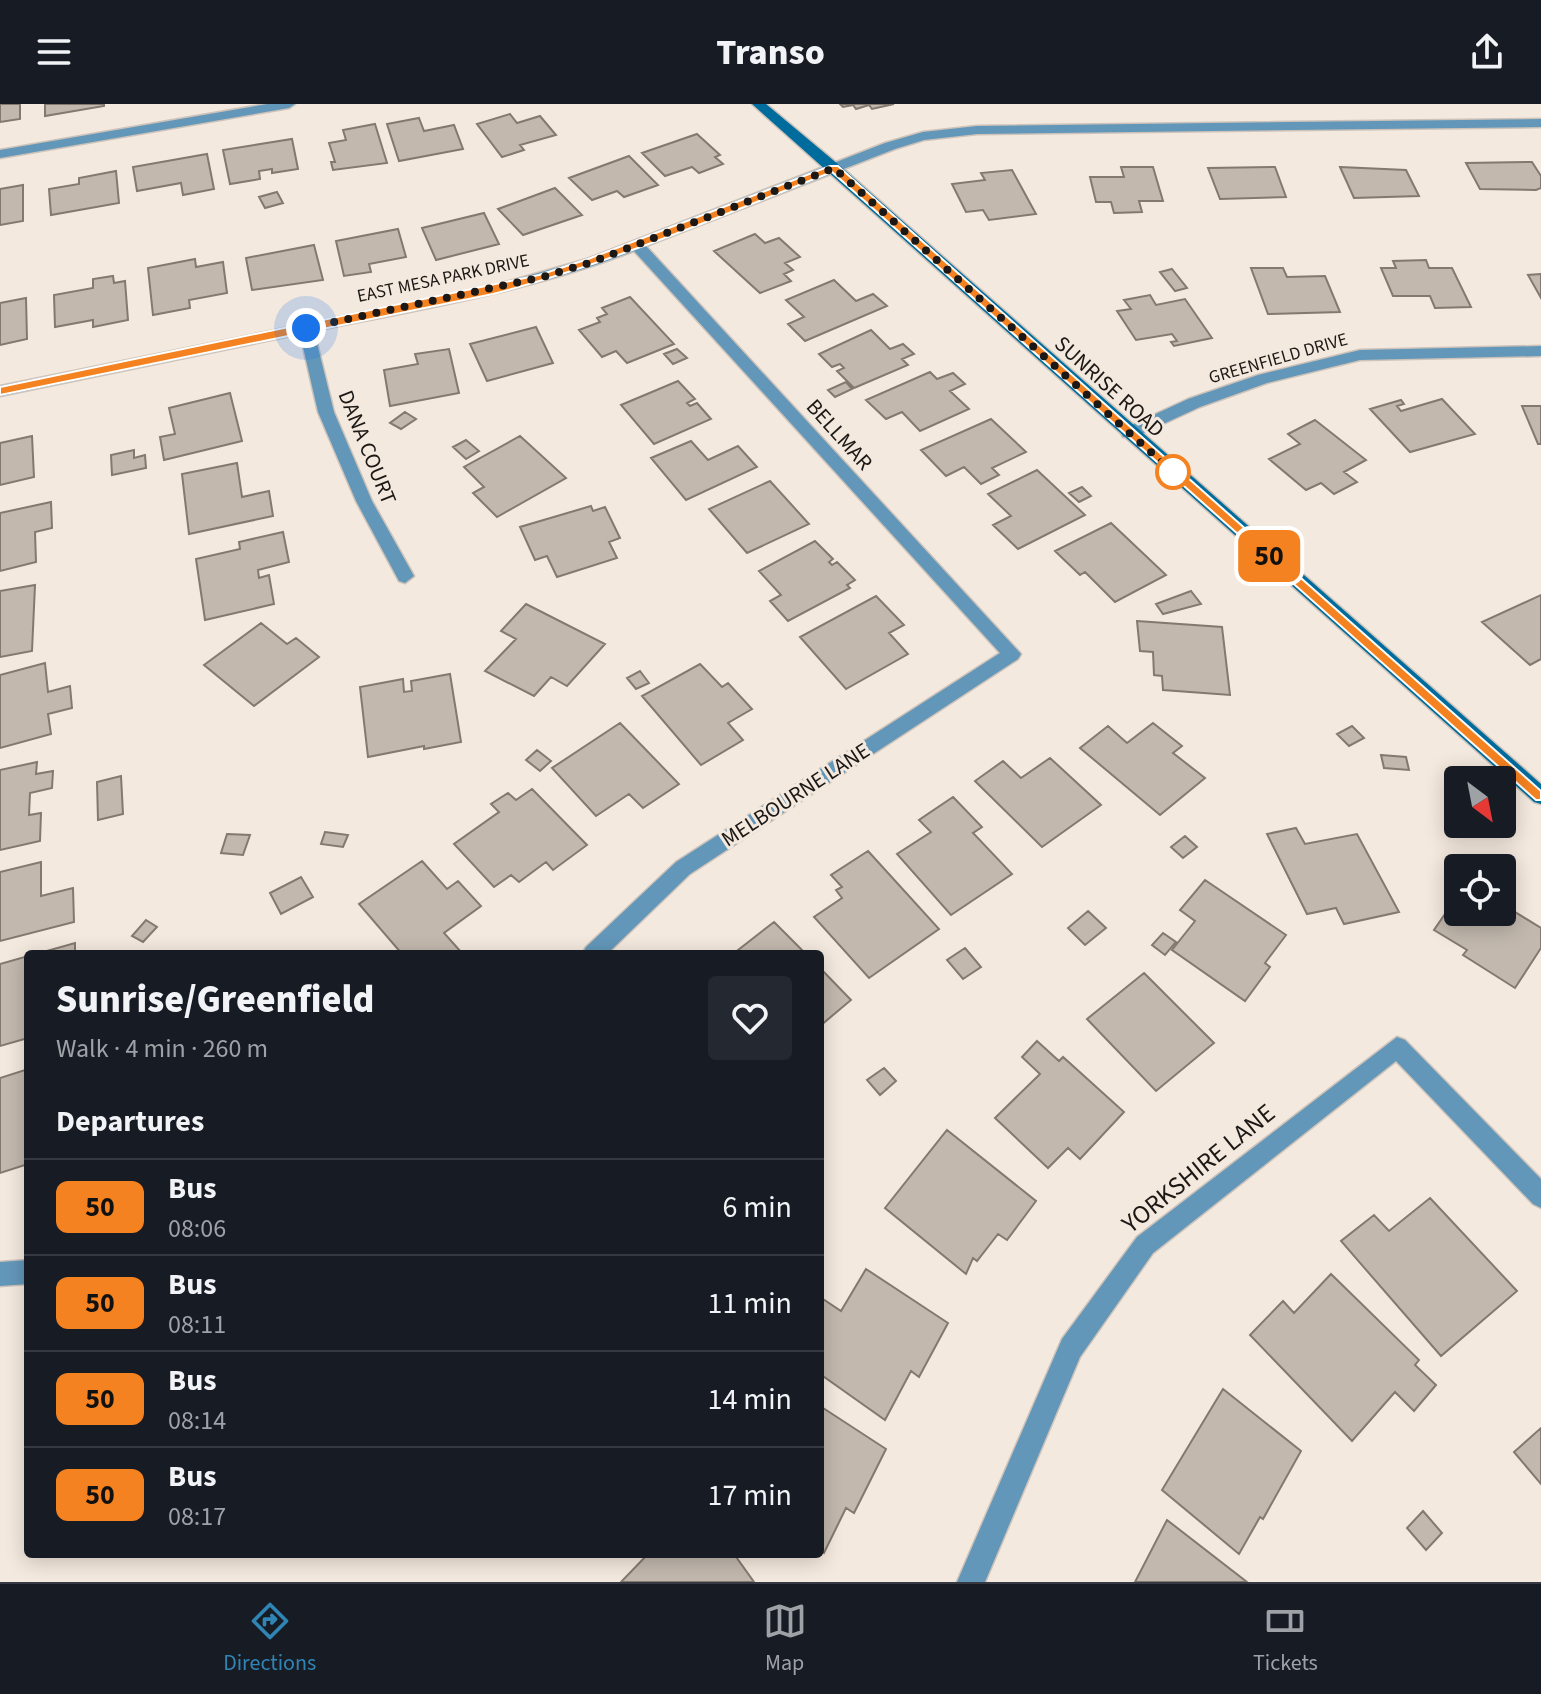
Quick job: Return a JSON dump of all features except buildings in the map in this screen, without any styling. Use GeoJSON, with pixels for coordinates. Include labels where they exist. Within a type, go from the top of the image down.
{"type":"FeatureCollection","features":[{"type":"Feature","properties":{"kind":"main road","name":"SUNRISE ROAD"},"geometry":{"type":"LineString","coordinates":[[758,104],[1539,791]]}},
{"type":"Feature","properties":{"kind":"street"},"geometry":{"type":"LineString","coordinates":[[0,154],[289,104]]}},
{"type":"Feature","properties":{"kind":"street","name":"EAST MESA PARK DRIVE"},"geometry":{"type":"LineString","coordinates":[[0,391],[493,290],[592,262],[923,136],[977,130],[1541,123]]}},
{"type":"Feature","properties":{"kind":"street","name":"BELLMAR"},"geometry":{"type":"LineString","coordinates":[[636,244],[1012,654]]}},
{"type":"Feature","properties":{"kind":"street","name":"DANA COURT"},"geometry":{"type":"LineString","coordinates":[[306,328],[326,412],[364,501],[405,576]]}},
{"type":"Feature","properties":{"kind":"street","name":"GREENFIELD DRIVE"},"geometry":{"type":"LineString","coordinates":[[1129,433],[1194,403],[1263,379],[1347,358],[1541,351]]}},
{"type":"Feature","properties":{"kind":"street","name":"MELBOURNE LANE"},"geometry":{"type":"LineString","coordinates":[[597,950],[683,868],[1012,654]]}},
{"type":"Feature","properties":{"kind":"street","name":"YORKSHIRE LANE"},"geometry":{"type":"LineString","coordinates":[[971,1582],[1071,1348],[1145,1245],[1397,1047],[1541,1196]]}},
{"type":"Feature","properties":{"kind":"street"},"geometry":{"type":"LineString","coordinates":[[0,1274],[24,1272]]}},
{"type":"Feature","properties":{"kind":"bus line","name":"50"},"geometry":{"type":"LineString","coordinates":[[0,391],[493,290],[543,277],[592,262],[834,168],[1541,796]]}},
{"type":"Feature","properties":{"kind":"route"},"geometry":{"type":"LineString","coordinates":[[306,328],[543,277],[592,262],[834,168],[1173,472]]}}]}
